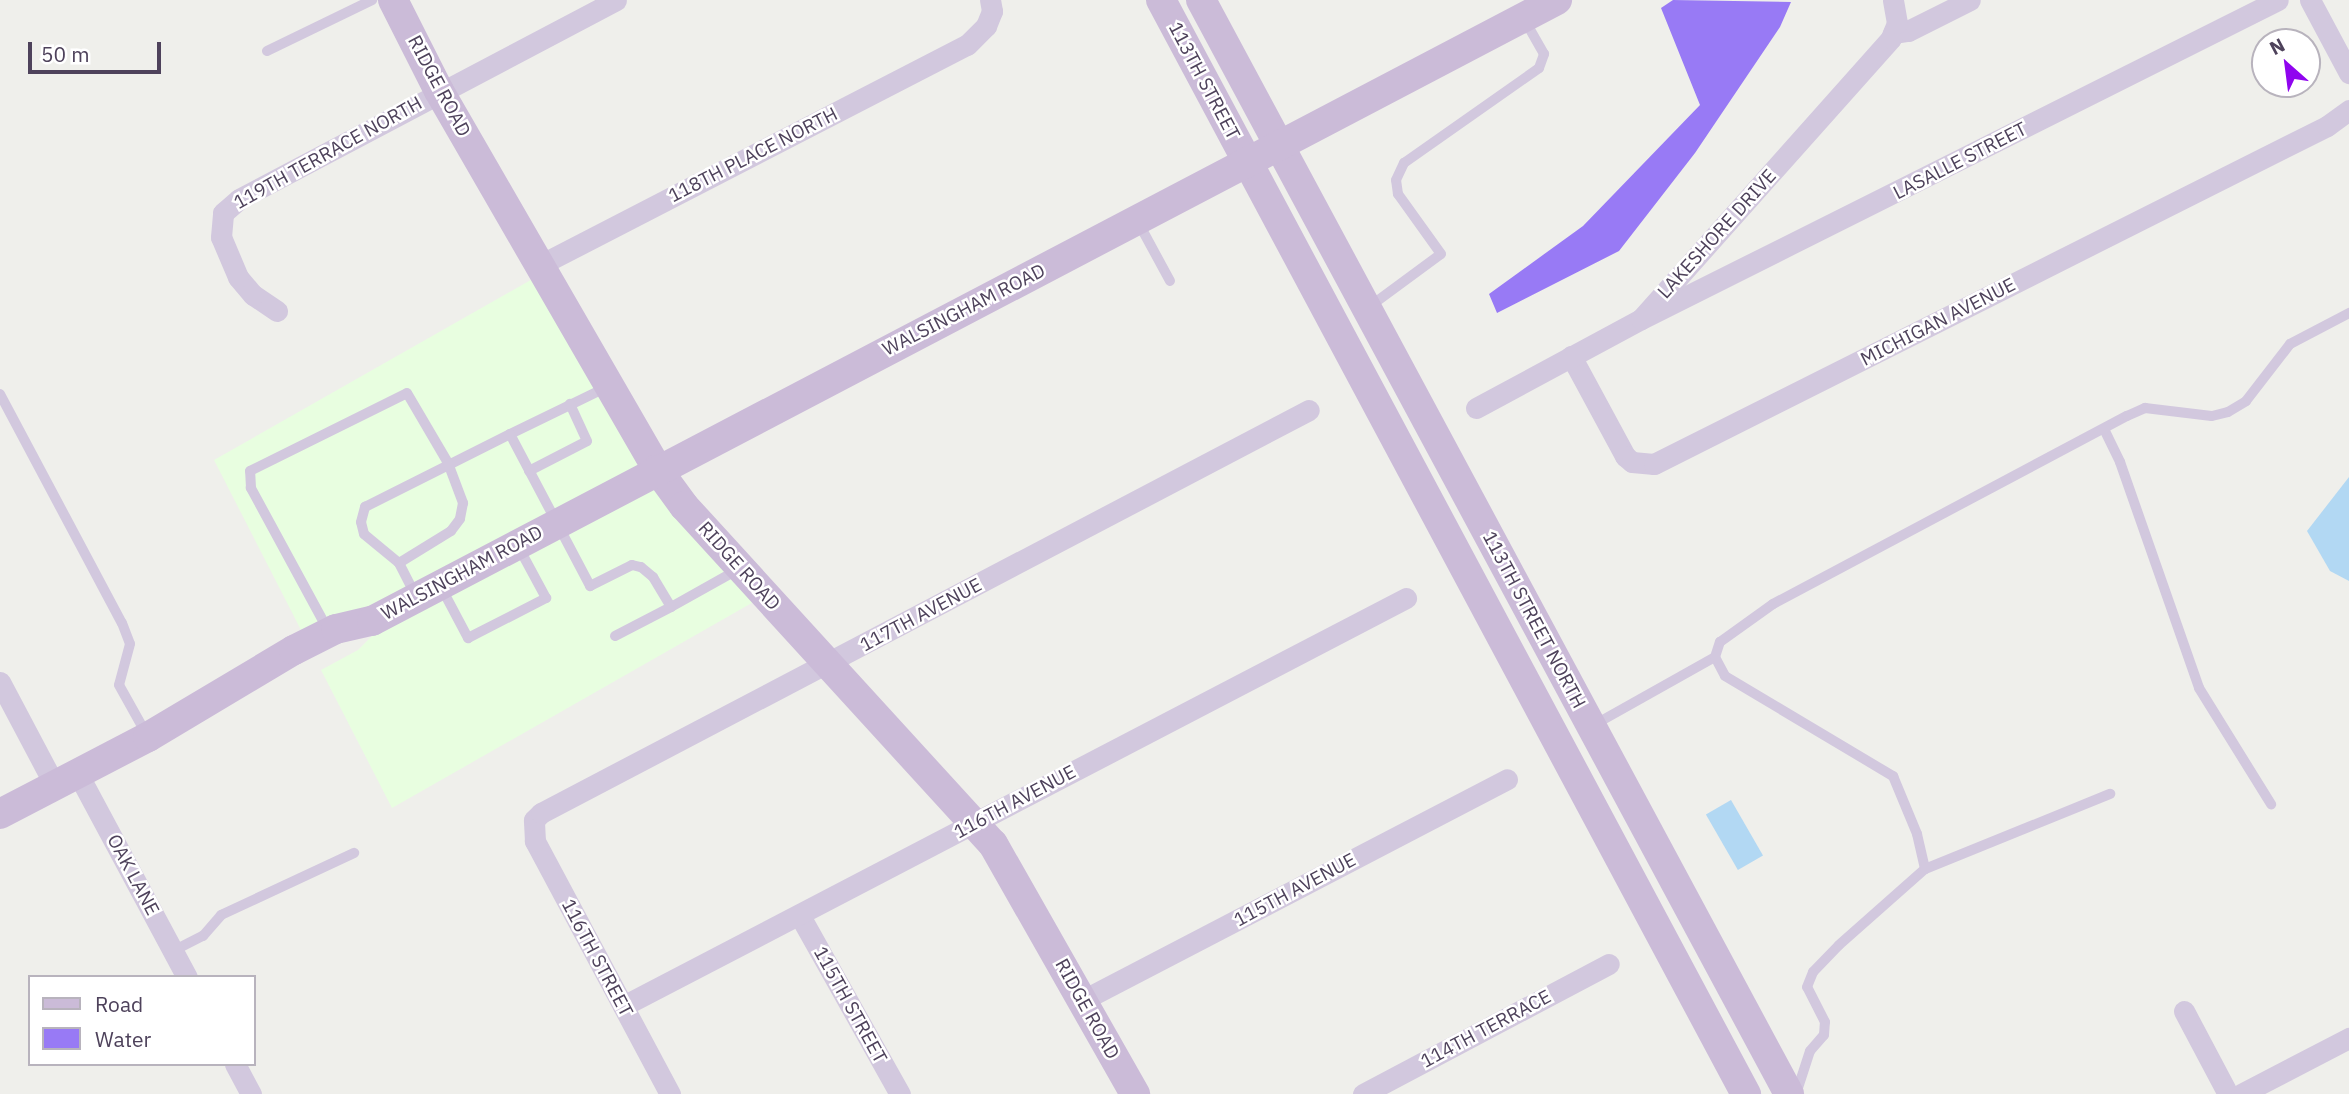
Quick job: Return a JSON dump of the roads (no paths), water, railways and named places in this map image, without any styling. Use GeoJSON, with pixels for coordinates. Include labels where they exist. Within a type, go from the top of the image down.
{"type":"FeatureCollection","features":[{"type":"Feature","properties":{"kind":"street","name":"RIDGE ROAD"},"geometry":{"type":"LineString","coordinates":[[393,0],[439,91],[657,469],[741,568],[976,822],[993,844],[1135,1094]]}},
{"type":"Feature","properties":{"kind":"street","name":"119TH TERRACE NORTH"},"geometry":{"type":"LineString","coordinates":[[277,311],[253,296],[238,277],[221,237],[223,213],[239,199],[439,91],[616,0]]}},
{"type":"Feature","properties":{"kind":"street","name":"118TH PLACE NORTH"},"geometry":{"type":"LineString","coordinates":[[540,265],[967,44],[986,26],[992,11],[990,0]]}},
{"type":"Feature","properties":{"kind":"street","name":"113TH STREET"},"geometry":{"type":"LineString","coordinates":[[1161,0],[1248,162]]}},
{"type":"Feature","properties":{"kind":"street","name":"113TH STREET"},"geometry":{"type":"LineString","coordinates":[[1200,0],[1279,146]]}},
{"type":"Feature","properties":{"kind":"street","name":"WALSINGHAM ROAD"},"geometry":{"type":"LineString","coordinates":[[0,814],[148,737],[329,633],[372,621],[657,469],[1557,0]]}},
{"type":"Feature","properties":{"kind":"street"},"geometry":{"type":"LineString","coordinates":[[1894,0],[1897,23],[1893,33],[1908,31],[1970,0]]}},
{"type":"Feature","properties":{"kind":"street","name":"LASALLE STREET"},"geometry":{"type":"LineString","coordinates":[[1641,319],[2278,0]]}},
{"type":"Feature","properties":{"kind":"street"},"geometry":{"type":"LineString","coordinates":[[2310,0],[2349,73]]}},
{"type":"Feature","properties":{"kind":"street","name":"LAKESHORE DRIVE"},"geometry":{"type":"LineString","coordinates":[[1476,408],[1641,319],[1893,33]]}},
{"type":"Feature","properties":{"kind":"street","name":"MICHIGAN AVENUE"},"geometry":{"type":"LineString","coordinates":[[1571,356],[1625,456],[1643,466],[1654,464],[2327,125],[2349,110]]}},
{"type":"Feature","properties":{"kind":"street","name":"113TH STREET NORTH"},"geometry":{"type":"LineString","coordinates":[[1279,146],[1789,1094]]}},
{"type":"Feature","properties":{"kind":"street","name":"113TH STREET NORTH"},"geometry":{"type":"LineString","coordinates":[[1248,162],[1746,1094]]}},
{"type":"Feature","properties":{"kind":"street","name":"117TH AVENUE"},"geometry":{"type":"LineString","coordinates":[[534,820],[550,806],[828,664],[1309,410]]}},
{"type":"Feature","properties":{"kind":"street","name":"116TH AVENUE"},"geometry":{"type":"LineString","coordinates":[[623,1006],[1406,598]]}},
{"type":"Feature","properties":{"kind":"street","name":"WALSINGHAM ROAD"},"geometry":{"type":"LineString","coordinates":[[148,737],[304,667],[353,641],[372,621]]}},
{"type":"Feature","properties":{"kind":"street","name":"OAK LANE"},"geometry":{"type":"LineString","coordinates":[[0,682],[66,780],[186,975]]}},
{"type":"Feature","properties":{"kind":"street","name":"115TH AVENUE"},"geometry":{"type":"LineString","coordinates":[[1083,1000],[1507,779]]}},
{"type":"Feature","properties":{"kind":"street","name":"116TH STREET"},"geometry":{"type":"LineString","coordinates":[[534,820],[535,841],[670,1094]]}},
{"type":"Feature","properties":{"kind":"street","name":"115TH STREET"},"geometry":{"type":"LineString","coordinates":[[800,916],[900,1094]]}},
{"type":"Feature","properties":{"kind":"street","name":"114TH TERRACE"},"geometry":{"type":"LineString","coordinates":[[1363,1094],[1609,964]]}},
{"type":"Feature","properties":{"kind":"street"},"geometry":{"type":"LineString","coordinates":[[2184,1011],[2228,1094]]}},
{"type":"Feature","properties":{"kind":"street"},"geometry":{"type":"LineString","coordinates":[[2241,1094],[2349,1038]]}},
{"type":"Feature","properties":{"kind":"street"},"geometry":{"type":"LineString","coordinates":[[235,1066],[251,1094]]}},
{"type":"Feature","properties":{"kind":"lane"},"geometry":{"type":"LineString","coordinates":[[267,51],[372,0]]}},
{"type":"Feature","properties":{"kind":"lane"},"geometry":{"type":"LineString","coordinates":[[1367,309],[1441,254],[1398,194],[1396,180],[1405,163],[1539,68],[1545,54],[1523,18]]}},
{"type":"Feature","properties":{"kind":"lane"},"geometry":{"type":"LineString","coordinates":[[1136,220],[1170,281]]}},
{"type":"Feature","properties":{"kind":"lane"},"geometry":{"type":"LineString","coordinates":[[1591,726],[1715,657],[1720,642],[1773,604],[2145,408],[2212,416],[2228,412],[2246,401],[2290,344],[2349,313]]}},
{"type":"Feature","properties":{"kind":"lane"},"geometry":{"type":"LineString","coordinates":[[517,544],[546,598],[468,638],[428,590],[364,534],[361,522],[365,508],[448,463],[609,385]]}},
{"type":"Feature","properties":{"kind":"lane"},"geometry":{"type":"LineString","coordinates":[[329,633],[251,488],[250,471],[407,393],[448,463],[463,503],[460,519],[433,544],[399,563]]}},
{"type":"Feature","properties":{"kind":"lane"},"geometry":{"type":"LineString","coordinates":[[0,394],[122,623],[130,644],[120,685],[148,737]]}},
{"type":"Feature","properties":{"kind":"lane"},"geometry":{"type":"LineString","coordinates":[[529,471],[587,441],[570,404]]}},
{"type":"Feature","properties":{"kind":"lane"},"geometry":{"type":"LineString","coordinates":[[2104,429],[2120,462],[2199,688],[2271,804]]}},
{"type":"Feature","properties":{"kind":"lane"},"geometry":{"type":"LineString","coordinates":[[510,434],[590,586],[632,565],[641,567],[653,577],[671,607]]}},
{"type":"Feature","properties":{"kind":"lane"},"geometry":{"type":"LineString","coordinates":[[615,636],[741,568]]}},
{"type":"Feature","properties":{"kind":"lane"},"geometry":{"type":"LineString","coordinates":[[1715,657],[1725,676],[1893,776],[1917,834],[1925,869]]}},
{"type":"Feature","properties":{"kind":"lane"},"geometry":{"type":"LineString","coordinates":[[1796,1094],[1810,1051],[1824,1035],[1825,1022],[1807,987],[1813,972],[1925,869],[2110,794]]}},
{"type":"Feature","properties":{"kind":"lane"},"geometry":{"type":"LineString","coordinates":[[173,951],[202,936],[221,915],[354,853]]}},
{"type":"Feature","properties":{"kind":"water"},"geometry":{"type":"Polygon","coordinates":[[[1673,0],[1791,2],[1780,27],[1695,153],[1619,251],[1497,313],[1489,294],[1583,226],[1700,105],[1661,8],[1673,0]]]}}]}
